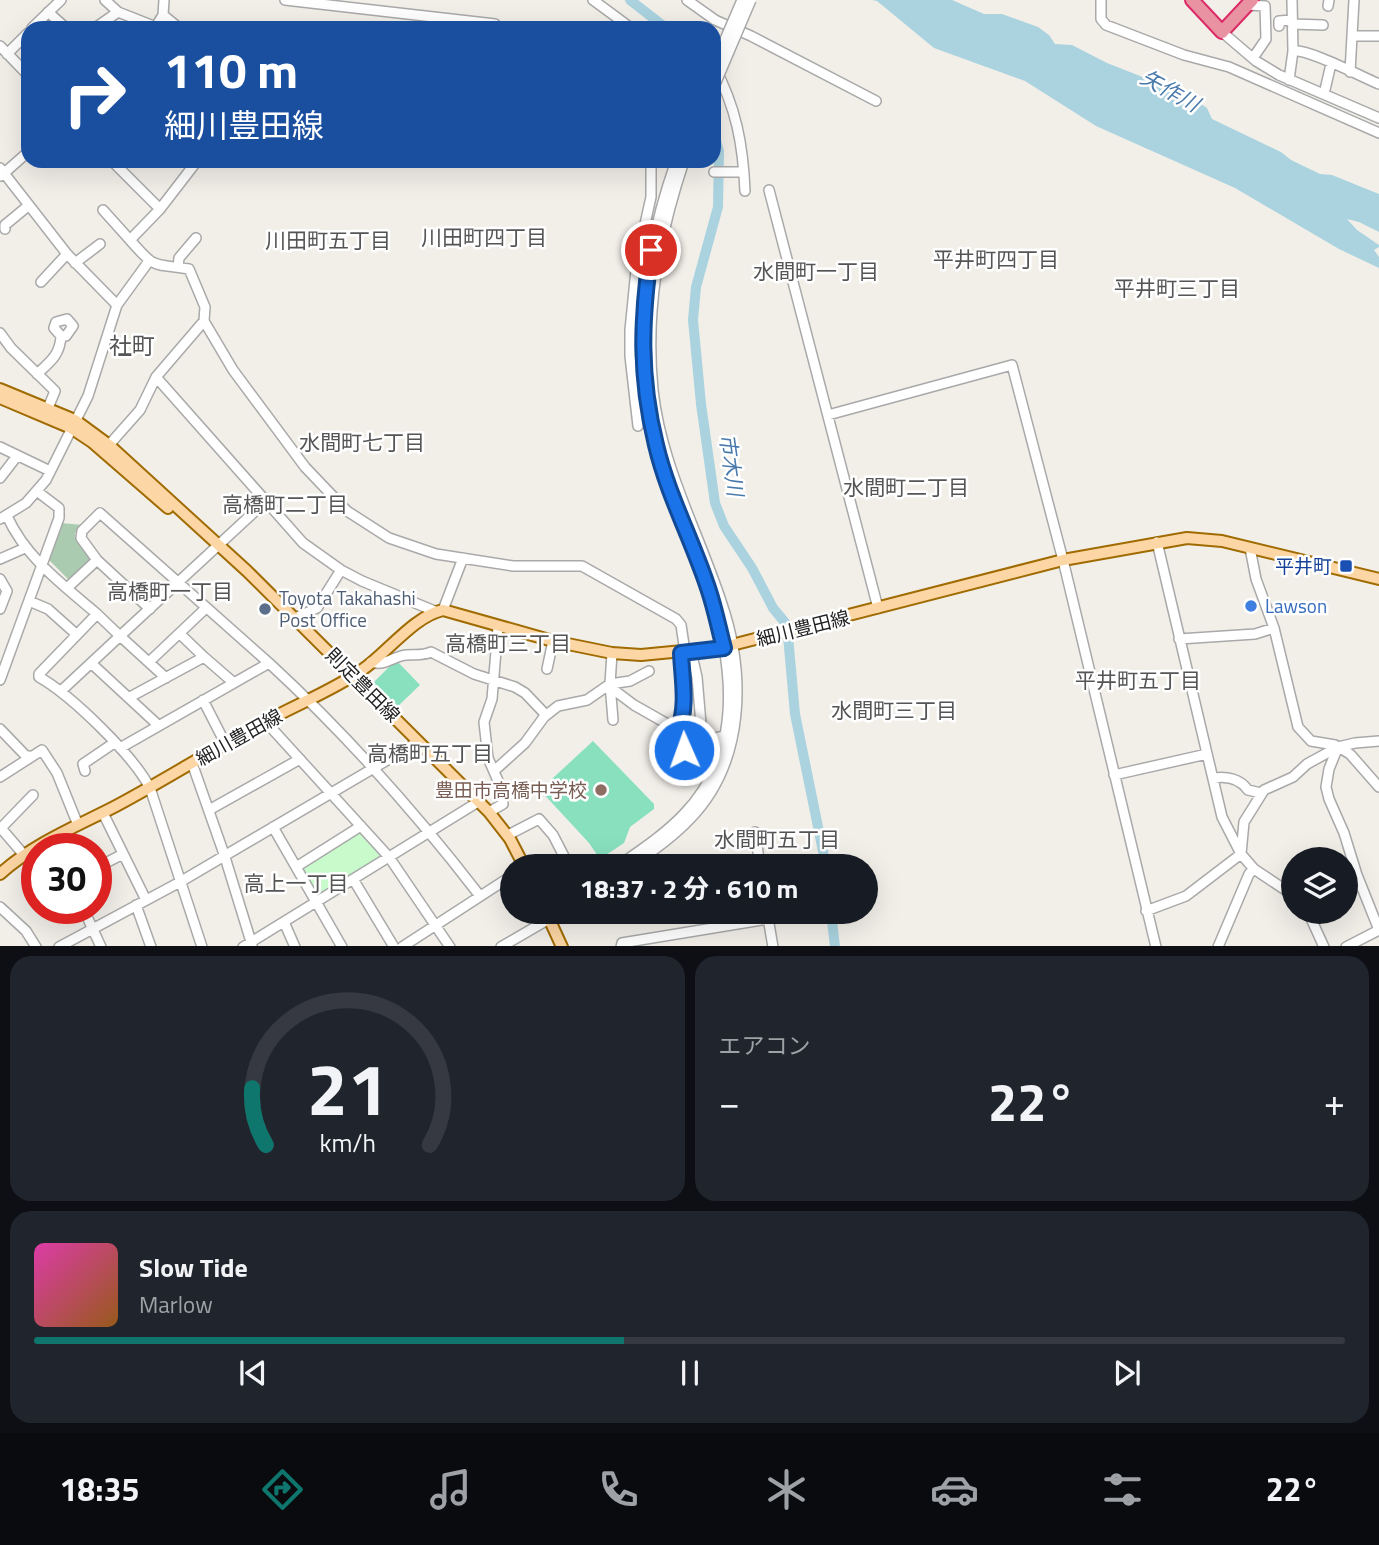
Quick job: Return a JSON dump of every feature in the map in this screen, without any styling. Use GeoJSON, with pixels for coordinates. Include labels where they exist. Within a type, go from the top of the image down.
{"type":"FeatureCollection","features":[{"type":"Feature","properties":{"kind":"highway"},"geometry":{"type":"LineString","coordinates":[[1192,0],[1222,32],[1249,3]]}},
{"type":"Feature","properties":{"kind":"main road","name":"則定豊田線"},"geometry":{"type":"LineString","coordinates":[[0,389],[48,408],[110,445],[353,675],[489,812],[508,835],[518,854]]}},
{"type":"Feature","properties":{"kind":"main road","name":"則定豊田線"},"geometry":{"type":"LineString","coordinates":[[0,398],[73,424],[192,527],[218,545]]}},
{"type":"Feature","properties":{"kind":"main road","name":"細川豊田線"},"geometry":{"type":"LineString","coordinates":[[66,833],[150,788],[225,743],[353,675],[421,621],[440,611],[553,641],[612,653],[641,655],[728,646],[1063,560],[1193,538],[1222,541],[1379,579]]}},
{"type":"Feature","properties":{"kind":"main road","name":"細川豊田線"},"geometry":{"type":"LineString","coordinates":[[0,874],[21,857]]}},
{"type":"Feature","properties":{"kind":"main road"},"geometry":{"type":"LineString","coordinates":[[552,924],[562,946]]}},
{"type":"Feature","properties":{"kind":"street"},"geometry":{"type":"LineString","coordinates":[[39,21],[61,0]]}},
{"type":"Feature","properties":{"kind":"street"},"geometry":{"type":"LineString","coordinates":[[105,0],[118,12],[139,21]]}},
{"type":"Feature","properties":{"kind":"street"},"geometry":{"type":"LineString","coordinates":[[159,21],[163,15],[164,0]]}},
{"type":"Feature","properties":{"kind":"street"},"geometry":{"type":"LineString","coordinates":[[285,0],[469,21]]}},
{"type":"Feature","properties":{"kind":"street"},"geometry":{"type":"LineString","coordinates":[[593,0],[622,21]]}},
{"type":"Feature","properties":{"kind":"street"},"geometry":{"type":"LineString","coordinates":[[687,0],[710,21]]}},
{"type":"Feature","properties":{"kind":"street"},"geometry":{"type":"LineString","coordinates":[[721,50],[742,0]]}},
{"type":"Feature","properties":{"kind":"street"},"geometry":{"type":"LineString","coordinates":[[721,71],[751,0]]}},
{"type":"Feature","properties":{"kind":"street"},"geometry":{"type":"LineString","coordinates":[[1101,0],[1101,19],[1106,24],[1184,55],[1229,67],[1379,133]]}},
{"type":"Feature","properties":{"kind":"street"},"geometry":{"type":"LineString","coordinates":[[1289,80],[1293,51],[1292,0]]}},
{"type":"Feature","properties":{"kind":"street"},"geometry":{"type":"LineString","coordinates":[[1350,72],[1354,0]]}},
{"type":"Feature","properties":{"kind":"street"},"geometry":{"type":"LineString","coordinates":[[1249,3],[1265,6],[1266,39],[1253,58]]}},
{"type":"Feature","properties":{"kind":"street"},"geometry":{"type":"LineString","coordinates":[[48,12],[58,21]]}},
{"type":"Feature","properties":{"kind":"street"},"geometry":{"type":"LineString","coordinates":[[105,21],[118,12]]}},
{"type":"Feature","properties":{"kind":"street"},"geometry":{"type":"LineString","coordinates":[[163,15],[170,21]]}},
{"type":"Feature","properties":{"kind":"street"},"geometry":{"type":"LineString","coordinates":[[1279,26],[1279,21],[1323,25]]}},
{"type":"Feature","properties":{"kind":"street"},"geometry":{"type":"LineString","coordinates":[[721,27],[751,36],[876,101]]}},
{"type":"Feature","properties":{"kind":"street"},"geometry":{"type":"LineString","coordinates":[[1222,32],[1253,58],[1289,80],[1379,118]]}},
{"type":"Feature","properties":{"kind":"street"},"geometry":{"type":"LineString","coordinates":[[1353,36],[1379,36]]}},
{"type":"Feature","properties":{"kind":"street"},"geometry":{"type":"LineString","coordinates":[[7,54],[21,40]]}},
{"type":"Feature","properties":{"kind":"street"},"geometry":{"type":"LineString","coordinates":[[0,46],[21,68]]}},
{"type":"Feature","properties":{"kind":"street"},"geometry":{"type":"LineString","coordinates":[[1293,51],[1321,57],[1331,64],[1378,81]]}},
{"type":"Feature","properties":{"kind":"street"},"geometry":{"type":"LineString","coordinates":[[1324,94],[1331,64]]}},
{"type":"Feature","properties":{"kind":"street"},"geometry":{"type":"LineString","coordinates":[[721,80],[741,137],[745,191]]}},
{"type":"Feature","properties":{"kind":"street"},"geometry":{"type":"LineString","coordinates":[[21,157],[1,173],[67,254],[117,305]]}},
{"type":"Feature","properties":{"kind":"street"},"geometry":{"type":"LineString","coordinates":[[119,168],[160,209]]}},
{"type":"Feature","properties":{"kind":"street"},"geometry":{"type":"LineString","coordinates":[[130,240],[160,209],[192,168]]}},
{"type":"Feature","properties":{"kind":"street"},"geometry":{"type":"LineString","coordinates":[[638,426],[630,356],[631,330],[637,260],[642,229],[652,197],[651,168]]}},
{"type":"Feature","properties":{"kind":"street"},"geometry":{"type":"LineString","coordinates":[[649,854],[690,819],[712,789],[731,741],[737,711],[737,677],[709,590],[670,494],[656,446],[646,393],[642,349],[643,304],[660,211],[675,168]]}},
{"type":"Feature","properties":{"kind":"street"},"geometry":{"type":"LineString","coordinates":[[654,250],[682,168]]}},
{"type":"Feature","properties":{"kind":"street"},"geometry":{"type":"LineString","coordinates":[[714,172],[744,172]]}},
{"type":"Feature","properties":{"kind":"street"},"geometry":{"type":"LineString","coordinates":[[769,190],[878,608]]}},
{"type":"Feature","properties":{"kind":"street"},"geometry":{"type":"LineString","coordinates":[[5,229],[5,225],[29,206]]}},
{"type":"Feature","properties":{"kind":"street"},"geometry":{"type":"LineString","coordinates":[[103,210],[149,261],[163,267],[189,269],[205,307],[204,321],[233,370],[315,480],[340,505],[389,538],[428,552],[513,566],[582,566],[676,619],[681,625],[686,652],[683,720],[678,730]]}},
{"type":"Feature","properties":{"kind":"street"},"geometry":{"type":"LineString","coordinates":[[178,267],[179,258],[196,238]]}},
{"type":"Feature","properties":{"kind":"street"},"geometry":{"type":"LineString","coordinates":[[75,263],[100,244]]}},
{"type":"Feature","properties":{"kind":"street"},"geometry":{"type":"LineString","coordinates":[[41,282],[67,254]]}},
{"type":"Feature","properties":{"kind":"street"},"geometry":{"type":"LineString","coordinates":[[149,261],[117,305],[88,396],[50,471],[38,492],[21,508],[4,517],[25,548],[42,566],[166,678]]}},
{"type":"Feature","properties":{"kind":"street"},"geometry":{"type":"LineString","coordinates":[[110,445],[140,410],[156,377],[204,321]]}},
{"type":"Feature","properties":{"kind":"street"},"geometry":{"type":"LineString","coordinates":[[0,333],[11,348],[55,391],[48,408]]}},
{"type":"Feature","properties":{"kind":"street"},"geometry":{"type":"LineString","coordinates":[[37,374],[56,356],[61,336]]}},
{"type":"Feature","properties":{"kind":"street"},"geometry":{"type":"LineString","coordinates":[[828,415],[1012,365],[1063,560],[1156,946]]}},
{"type":"Feature","properties":{"kind":"street"},"geometry":{"type":"LineString","coordinates":[[156,377],[303,542],[341,570],[362,581],[440,611],[463,558]]}},
{"type":"Feature","properties":{"kind":"street"},"geometry":{"type":"LineString","coordinates":[[0,446],[50,471]]}},
{"type":"Feature","properties":{"kind":"street"},"geometry":{"type":"LineString","coordinates":[[0,478],[18,456]]}},
{"type":"Feature","properties":{"kind":"street"},"geometry":{"type":"LineString","coordinates":[[0,680],[61,511],[38,492]]}},
{"type":"Feature","properties":{"kind":"street"},"geometry":{"type":"LineString","coordinates":[[61,691],[265,502]]}},
{"type":"Feature","properties":{"kind":"street"},"geometry":{"type":"LineString","coordinates":[[150,608],[97,559],[80,534],[100,513],[307,699],[430,832],[480,896]]}},
{"type":"Feature","properties":{"kind":"street"},"geometry":{"type":"LineString","coordinates":[[1157,542],[1222,817],[1241,854],[1254,869],[1281,887]]}},
{"type":"Feature","properties":{"kind":"street"},"geometry":{"type":"LineString","coordinates":[[0,559],[25,548]]}},
{"type":"Feature","properties":{"kind":"street"},"geometry":{"type":"LineString","coordinates":[[1250,548],[1256,579],[1274,628],[1298,727],[1311,741],[1338,747],[1350,754],[1379,787]]}},
{"type":"Feature","properties":{"kind":"street"},"geometry":{"type":"LineString","coordinates":[[67,588],[97,559]]}},
{"type":"Feature","properties":{"kind":"street"},"geometry":{"type":"LineString","coordinates":[[295,618],[317,608],[341,570]]}},
{"type":"Feature","properties":{"kind":"street"},"geometry":{"type":"LineString","coordinates":[[0,579],[7,589],[0,609]]}},
{"type":"Feature","properties":{"kind":"street"},"geometry":{"type":"LineString","coordinates":[[29,601],[48,609],[76,634]]}},
{"type":"Feature","properties":{"kind":"street"},"geometry":{"type":"LineString","coordinates":[[149,662],[206,608]]}},
{"type":"Feature","properties":{"kind":"street"},"geometry":{"type":"LineString","coordinates":[[97,614],[39,672],[39,677],[61,691],[143,775],[150,788],[202,946]]}},
{"type":"Feature","properties":{"kind":"street"},"geometry":{"type":"LineString","coordinates":[[489,812],[503,804],[488,758],[484,722],[492,701],[498,627]]}},
{"type":"Feature","properties":{"kind":"street"},"geometry":{"type":"LineString","coordinates":[[1179,639],[1255,634],[1274,628]]}},
{"type":"Feature","properties":{"kind":"street"},"geometry":{"type":"LineString","coordinates":[[180,634],[234,683]]}},
{"type":"Feature","properties":{"kind":"street"},"geometry":{"type":"LineString","coordinates":[[547,670],[553,641]]}},
{"type":"Feature","properties":{"kind":"street"},"geometry":{"type":"LineString","coordinates":[[636,854],[684,814],[698,797],[718,759],[725,736],[730,695],[728,646]]}},
{"type":"Feature","properties":{"kind":"street"},"geometry":{"type":"LineString","coordinates":[[372,662],[379,664],[404,654],[422,656],[431,652],[474,674],[525,693],[546,715]]}},
{"type":"Feature","properties":{"kind":"street"},"geometry":{"type":"LineString","coordinates":[[610,685],[634,705],[682,733],[685,767],[703,764],[699,741],[702,724],[697,677],[686,652]]}},
{"type":"Feature","properties":{"kind":"street"},"geometry":{"type":"LineString","coordinates":[[612,653],[610,685],[613,720]]}},
{"type":"Feature","properties":{"kind":"street"},"geometry":{"type":"LineString","coordinates":[[130,697],[204,657]]}},
{"type":"Feature","properties":{"kind":"street"},"geometry":{"type":"LineString","coordinates":[[92,663],[158,724]]}},
{"type":"Feature","properties":{"kind":"street"},"geometry":{"type":"LineString","coordinates":[[85,771],[83,764],[269,663]]}},
{"type":"Feature","properties":{"kind":"street"},"geometry":{"type":"LineString","coordinates":[[494,771],[525,743],[546,715],[563,704],[589,699],[610,685],[630,681],[649,671]]}},
{"type":"Feature","properties":{"kind":"street"},"geometry":{"type":"LineString","coordinates":[[203,700],[225,743]]}},
{"type":"Feature","properties":{"kind":"street"},"geometry":{"type":"LineString","coordinates":[[265,722],[389,857],[449,946]]}},
{"type":"Feature","properties":{"kind":"street"},"geometry":{"type":"LineString","coordinates":[[0,729],[29,756]]}},
{"type":"Feature","properties":{"kind":"street"},"geometry":{"type":"LineString","coordinates":[[699,741],[725,736]]}},
{"type":"Feature","properties":{"kind":"street"},"geometry":{"type":"LineString","coordinates":[[1146,912],[1186,895],[1241,854],[1244,822],[1261,793],[1293,777],[1307,764],[1338,747],[1379,741]]}},
{"type":"Feature","properties":{"kind":"street"},"geometry":{"type":"LineString","coordinates":[[61,946],[180,882],[418,742]]}},
{"type":"Feature","properties":{"kind":"street"},"geometry":{"type":"LineString","coordinates":[[1338,747],[1329,769],[1326,787],[1348,847]]}},
{"type":"Feature","properties":{"kind":"street"},"geometry":{"type":"LineString","coordinates":[[0,777],[42,750],[57,773],[78,825]]}},
{"type":"Feature","properties":{"kind":"street"},"geometry":{"type":"LineString","coordinates":[[1114,775],[1207,754]]}},
{"type":"Feature","properties":{"kind":"street"},"geometry":{"type":"LineString","coordinates":[[209,810],[300,759]]}},
{"type":"Feature","properties":{"kind":"street"},"geometry":{"type":"LineString","coordinates":[[192,763],[224,854],[249,945],[478,802]]}},
{"type":"Feature","properties":{"kind":"street"},"geometry":{"type":"LineString","coordinates":[[1214,778],[1225,776],[1244,784],[1248,790],[1261,793]]}},
{"type":"Feature","properties":{"kind":"street"},"geometry":{"type":"LineString","coordinates":[[21,851],[1,828],[33,795]]}},
{"type":"Feature","properties":{"kind":"street"},"geometry":{"type":"LineString","coordinates":[[103,813],[146,900]]}},
{"type":"Feature","properties":{"kind":"street"},"geometry":{"type":"LineString","coordinates":[[508,835],[539,819],[553,835],[563,854]]}},
{"type":"Feature","properties":{"kind":"street"},"geometry":{"type":"LineString","coordinates":[[296,867],[361,826]]}},
{"type":"Feature","properties":{"kind":"street"},"geometry":{"type":"LineString","coordinates":[[273,827],[341,946]]}},
{"type":"Feature","properties":{"kind":"street"},"geometry":{"type":"LineString","coordinates":[[755,832],[758,854]]}},
{"type":"Feature","properties":{"kind":"street"},"geometry":{"type":"LineString","coordinates":[[112,859],[123,853]]}},
{"type":"Feature","properties":{"kind":"street"},"geometry":{"type":"LineString","coordinates":[[1218,946],[1254,869]]}},
{"type":"Feature","properties":{"kind":"street"},"geometry":{"type":"LineString","coordinates":[[1349,946],[1379,930],[1358,878]]}},
{"type":"Feature","properties":{"kind":"street"},"geometry":{"type":"LineString","coordinates":[[353,879],[393,946]]}},
{"type":"Feature","properties":{"kind":"street"},"geometry":{"type":"LineString","coordinates":[[404,946],[500,883]]}},
{"type":"Feature","properties":{"kind":"street"},"geometry":{"type":"LineString","coordinates":[[136,905],[151,946]]}},
{"type":"Feature","properties":{"kind":"street"},"geometry":{"type":"LineString","coordinates":[[1,911],[26,931],[35,946]]}},
{"type":"Feature","properties":{"kind":"street"},"geometry":{"type":"LineString","coordinates":[[284,922],[295,946]]}},
{"type":"Feature","properties":{"kind":"street"},"geometry":{"type":"LineString","coordinates":[[91,924],[101,946]]}},
{"type":"Feature","properties":{"kind":"street"},"geometry":{"type":"LineString","coordinates":[[503,946],[536,924]]}},
{"type":"Feature","properties":{"kind":"street"},"geometry":{"type":"LineString","coordinates":[[621,946],[622,943],[721,924]]}},
{"type":"Feature","properties":{"kind":"street"},"geometry":{"type":"LineString","coordinates":[[769,924],[773,946]]}},
{"type":"Feature","properties":{"kind":"street"},"geometry":{"type":"LineString","coordinates":[[1313,924],[1324,946]]}},
{"type":"Feature","properties":{"kind":"green space"},"geometry":{"type":"Polygon","coordinates":[[[61,523],[83,525],[75,536],[92,561],[69,580],[47,558],[61,523]]]}},
{"type":"Feature","properties":{"kind":"green space"},"geometry":{"type":"Polygon","coordinates":[[[396,660],[420,685],[395,709],[372,684],[396,660]]]}},
{"type":"Feature","properties":{"kind":"green space"},"geometry":{"type":"Polygon","coordinates":[[[593,741],[654,804],[654,809],[630,827],[624,843],[608,854],[597,854],[540,790],[593,741]]]}},
{"type":"Feature","properties":{"kind":"green space"},"geometry":{"type":"Polygon","coordinates":[[[360,830],[384,857],[318,896],[301,865],[360,830]]]}},
{"type":"Feature","properties":{"kind":"water","name":"矢作川"},"geometry":{"type":"Polygon","coordinates":[[[872,0],[952,0],[984,14],[1002,14],[1038,27],[1049,35],[1055,44],[1072,45],[1107,63],[1186,94],[1207,108],[1212,119],[1281,152],[1291,160],[1320,174],[1332,175],[1379,194],[1379,232],[1347,219],[1357,230],[1379,245],[1374,250],[1379,257],[1379,268],[1339,249],[1235,188],[1096,126],[1025,81],[934,48],[877,1],[872,0]]]}},
{"type":"Feature","properties":{"kind":"waterway","name":"市木川"},"geometry":{"type":"LineString","coordinates":[[630,0],[657,21]]}},
{"type":"Feature","properties":{"kind":"waterway","name":"市木川"},"geometry":{"type":"LineString","coordinates":[[719,168],[718,207],[696,287],[693,320],[715,503],[724,526],[752,568],[773,608],[787,625],[795,714],[824,854]]}},
{"type":"Feature","properties":{"kind":"waterway","name":"市木川"},"geometry":{"type":"LineString","coordinates":[[832,924],[835,946]]}},
{"type":"Feature","properties":{"kind":"place","name":"平井町"},"geometry":{"type":"Point","coordinates":[1346,566]}},
{"type":"Feature","properties":{"kind":"place","name":"Lawson"},"geometry":{"type":"Point","coordinates":[1251,606]}},
{"type":"Feature","properties":{"kind":"place","name":"Toyota Takahashi Post Office"},"geometry":{"type":"Point","coordinates":[265,609]}},
{"type":"Feature","properties":{"kind":"place","name":"豊田市高橋中学校"},"geometry":{"type":"Point","coordinates":[601,790]}},
{"type":"Feature","properties":{"kind":"district","name":"川田町四丁目"},"geometry":{"type":"Point","coordinates":[484,238]}},
{"type":"Feature","properties":{"kind":"district","name":"川田町五丁目"},"geometry":{"type":"Point","coordinates":[328,241]}},
{"type":"Feature","properties":{"kind":"district","name":"平井町四丁目"},"geometry":{"type":"Point","coordinates":[996,260]}},
{"type":"Feature","properties":{"kind":"district","name":"水間町一丁目"},"geometry":{"type":"Point","coordinates":[816,272]}},
{"type":"Feature","properties":{"kind":"district","name":"平井町三丁目"},"geometry":{"type":"Point","coordinates":[1177,289]}},
{"type":"Feature","properties":{"kind":"district","name":"社町"},"geometry":{"type":"Point","coordinates":[132,346]}},
{"type":"Feature","properties":{"kind":"district","name":"水間町七丁目"},"geometry":{"type":"Point","coordinates":[362,443]}},
{"type":"Feature","properties":{"kind":"district","name":"水間町二丁目"},"geometry":{"type":"Point","coordinates":[906,488]}},
{"type":"Feature","properties":{"kind":"district","name":"高橋町二丁目"},"geometry":{"type":"Point","coordinates":[285,505]}},
{"type":"Feature","properties":{"kind":"district","name":"高橋町一丁目"},"geometry":{"type":"Point","coordinates":[170,592]}},
{"type":"Feature","properties":{"kind":"district","name":"高橋町三丁目"},"geometry":{"type":"Point","coordinates":[508,644]}},
{"type":"Feature","properties":{"kind":"district","name":"平井町五丁目"},"geometry":{"type":"Point","coordinates":[1138,681]}},
{"type":"Feature","properties":{"kind":"district","name":"水間町三丁目"},"geometry":{"type":"Point","coordinates":[894,711]}},
{"type":"Feature","properties":{"kind":"district","name":"高橋町五丁目"},"geometry":{"type":"Point","coordinates":[430,754]}},
{"type":"Feature","properties":{"kind":"district","name":"水間町五丁目"},"geometry":{"type":"Point","coordinates":[777,840]}},
{"type":"Feature","properties":{"kind":"district","name":"高上一丁目"},"geometry":{"type":"Point","coordinates":[296,884]}},
{"type":"Feature","properties":{"kind":"route"},"geometry":{"type":"LineString","coordinates":[[651,250],[643,304],[642,349],[646,393],[656,446],[670,494],[709,590],[724,648],[681,653],[684,703],[683,720],[678,730],[682,733],[684,750]]}}]}
